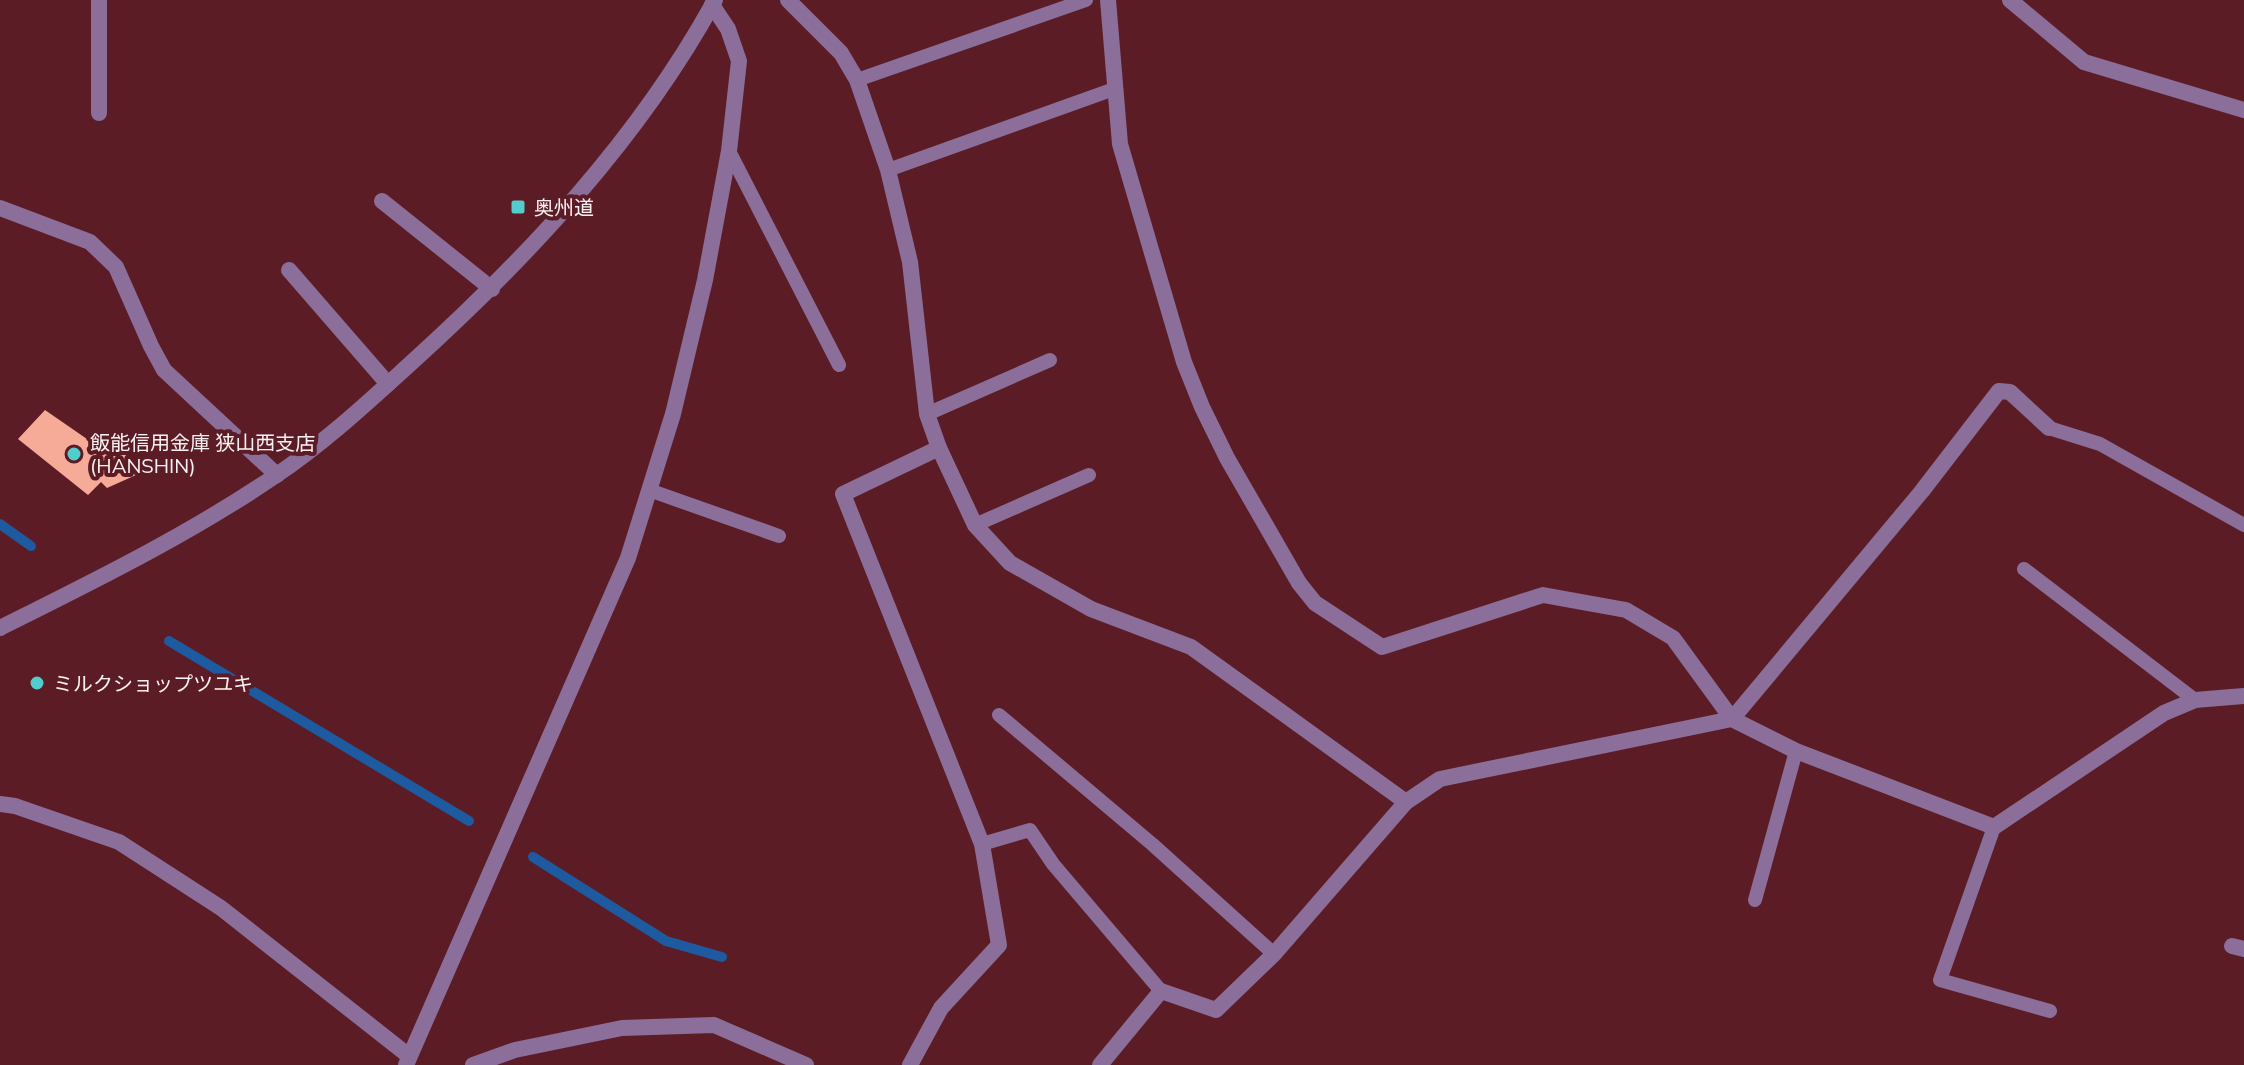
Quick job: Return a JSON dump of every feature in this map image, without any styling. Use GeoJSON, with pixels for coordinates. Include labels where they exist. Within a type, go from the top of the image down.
{"type":"FeatureCollection","features":[{"type":"Feature","properties":{"kind":"street"},"geometry":{"type":"LineString","coordinates":[[99,0],[99,113]]}},
{"type":"Feature","properties":{"kind":"street"},"geometry":{"type":"LineString","coordinates":[[788,0],[841,53],[857,80],[888,170],[910,262],[927,414],[939,448],[975,525],[1010,563],[1091,609],[1191,647],[1406,802]]}},
{"type":"Feature","properties":{"kind":"street"},"geometry":{"type":"LineString","coordinates":[[1108,0],[1120,144],[1184,362],[1227,458],[1299,583],[1315,603],[1382,647],[1543,595],[1626,610],[1673,638],[1732,719],[1796,751],[1994,827],[2164,713],[2195,700],[2244,696]]}},
{"type":"Feature","properties":{"kind":"street"},"geometry":{"type":"LineString","coordinates":[[2010,0],[2084,62],[2244,110]]}},
{"type":"Feature","properties":{"kind":"street"},"geometry":{"type":"LineString","coordinates":[[0,628],[194,528],[277,475],[337,429],[492,289],[602,164],[666,80],[714,3],[728,29],[739,61],[729,151],[698,310],[673,414],[628,558],[407,1060],[221,908],[119,842],[15,806],[0,804]]}},
{"type":"Feature","properties":{"kind":"street"},"geometry":{"type":"LineString","coordinates":[[382,201],[492,289]]}},
{"type":"Feature","properties":{"kind":"street"},"geometry":{"type":"LineString","coordinates":[[0,208],[90,242],[116,267],[164,370],[277,475]]}},
{"type":"Feature","properties":{"kind":"street"},"geometry":{"type":"LineString","coordinates":[[289,270],[388,384]]}},
{"type":"Feature","properties":{"kind":"street"},"geometry":{"type":"LineString","coordinates":[[1100,1065],[1161,991],[1216,1010],[1274,954],[1406,802],[1440,779],[1732,719],[1922,491],[1999,391],[2010,392],[2049,428]]}},
{"type":"Feature","properties":{"kind":"street"},"geometry":{"type":"LineString","coordinates":[[910,1065],[941,1008],[999,945],[982,844],[843,494],[939,448]]}},
{"type":"Feature","properties":{"kind":"street"},"geometry":{"type":"LineString","coordinates":[[473,1065],[515,1050],[622,1028],[714,1025],[806,1065]]}},
{"type":"Feature","properties":{"kind":"lane"},"geometry":{"type":"LineString","coordinates":[[857,80],[1086,0]]}},
{"type":"Feature","properties":{"kind":"lane"},"geometry":{"type":"LineString","coordinates":[[888,170],[1114,89]]}},
{"type":"Feature","properties":{"kind":"lane"},"geometry":{"type":"LineString","coordinates":[[729,151],[839,365]]}},
{"type":"Feature","properties":{"kind":"lane"},"geometry":{"type":"LineString","coordinates":[[927,414],[1050,360]]}},
{"type":"Feature","properties":{"kind":"lane"},"geometry":{"type":"LineString","coordinates":[[2049,428],[2100,444],[2244,525]]}},
{"type":"Feature","properties":{"kind":"lane"},"geometry":{"type":"LineString","coordinates":[[975,525],[1089,475]]}},
{"type":"Feature","properties":{"kind":"lane"},"geometry":{"type":"LineString","coordinates":[[649,490],[779,536]]}},
{"type":"Feature","properties":{"kind":"lane"},"geometry":{"type":"LineString","coordinates":[[2024,569],[2195,700]]}},
{"type":"Feature","properties":{"kind":"lane"},"geometry":{"type":"LineString","coordinates":[[999,715],[1152,844],[1274,954]]}},
{"type":"Feature","properties":{"kind":"lane"},"geometry":{"type":"LineString","coordinates":[[1755,900],[1796,751]]}},
{"type":"Feature","properties":{"kind":"lane"},"geometry":{"type":"LineString","coordinates":[[1994,827],[1940,980],[2050,1011]]}},
{"type":"Feature","properties":{"kind":"lane"},"geometry":{"type":"LineString","coordinates":[[982,844],[1030,830],[1053,864],[1161,991]]}},
{"type":"Feature","properties":{"kind":"building"},"geometry":{"type":"Polygon","coordinates":[[[45,410],[113,457],[118,449],[145,471],[107,488],[101,482],[88,495],[18,439],[45,410]]]}},
{"type":"Feature","properties":{"kind":"waterway"},"geometry":{"type":"LineString","coordinates":[[0,524],[31,546]]}},
{"type":"Feature","properties":{"kind":"waterway"},"geometry":{"type":"LineString","coordinates":[[169,641],[469,821]]}},
{"type":"Feature","properties":{"kind":"waterway"},"geometry":{"type":"LineString","coordinates":[[533,857],[666,941],[722,957]]}},
{"type":"Feature","properties":{"kind":"place","name":"奥州道"},"geometry":{"type":"Point","coordinates":[518,207]}},
{"type":"Feature","properties":{"kind":"place","name":"飯能信用金庫 狭山西支店 (HANSHIN)"},"geometry":{"type":"Point","coordinates":[74,454]}},
{"type":"Feature","properties":{"kind":"place","name":"ミルクショップツユキ"},"geometry":{"type":"Point","coordinates":[37,683]}}]}
